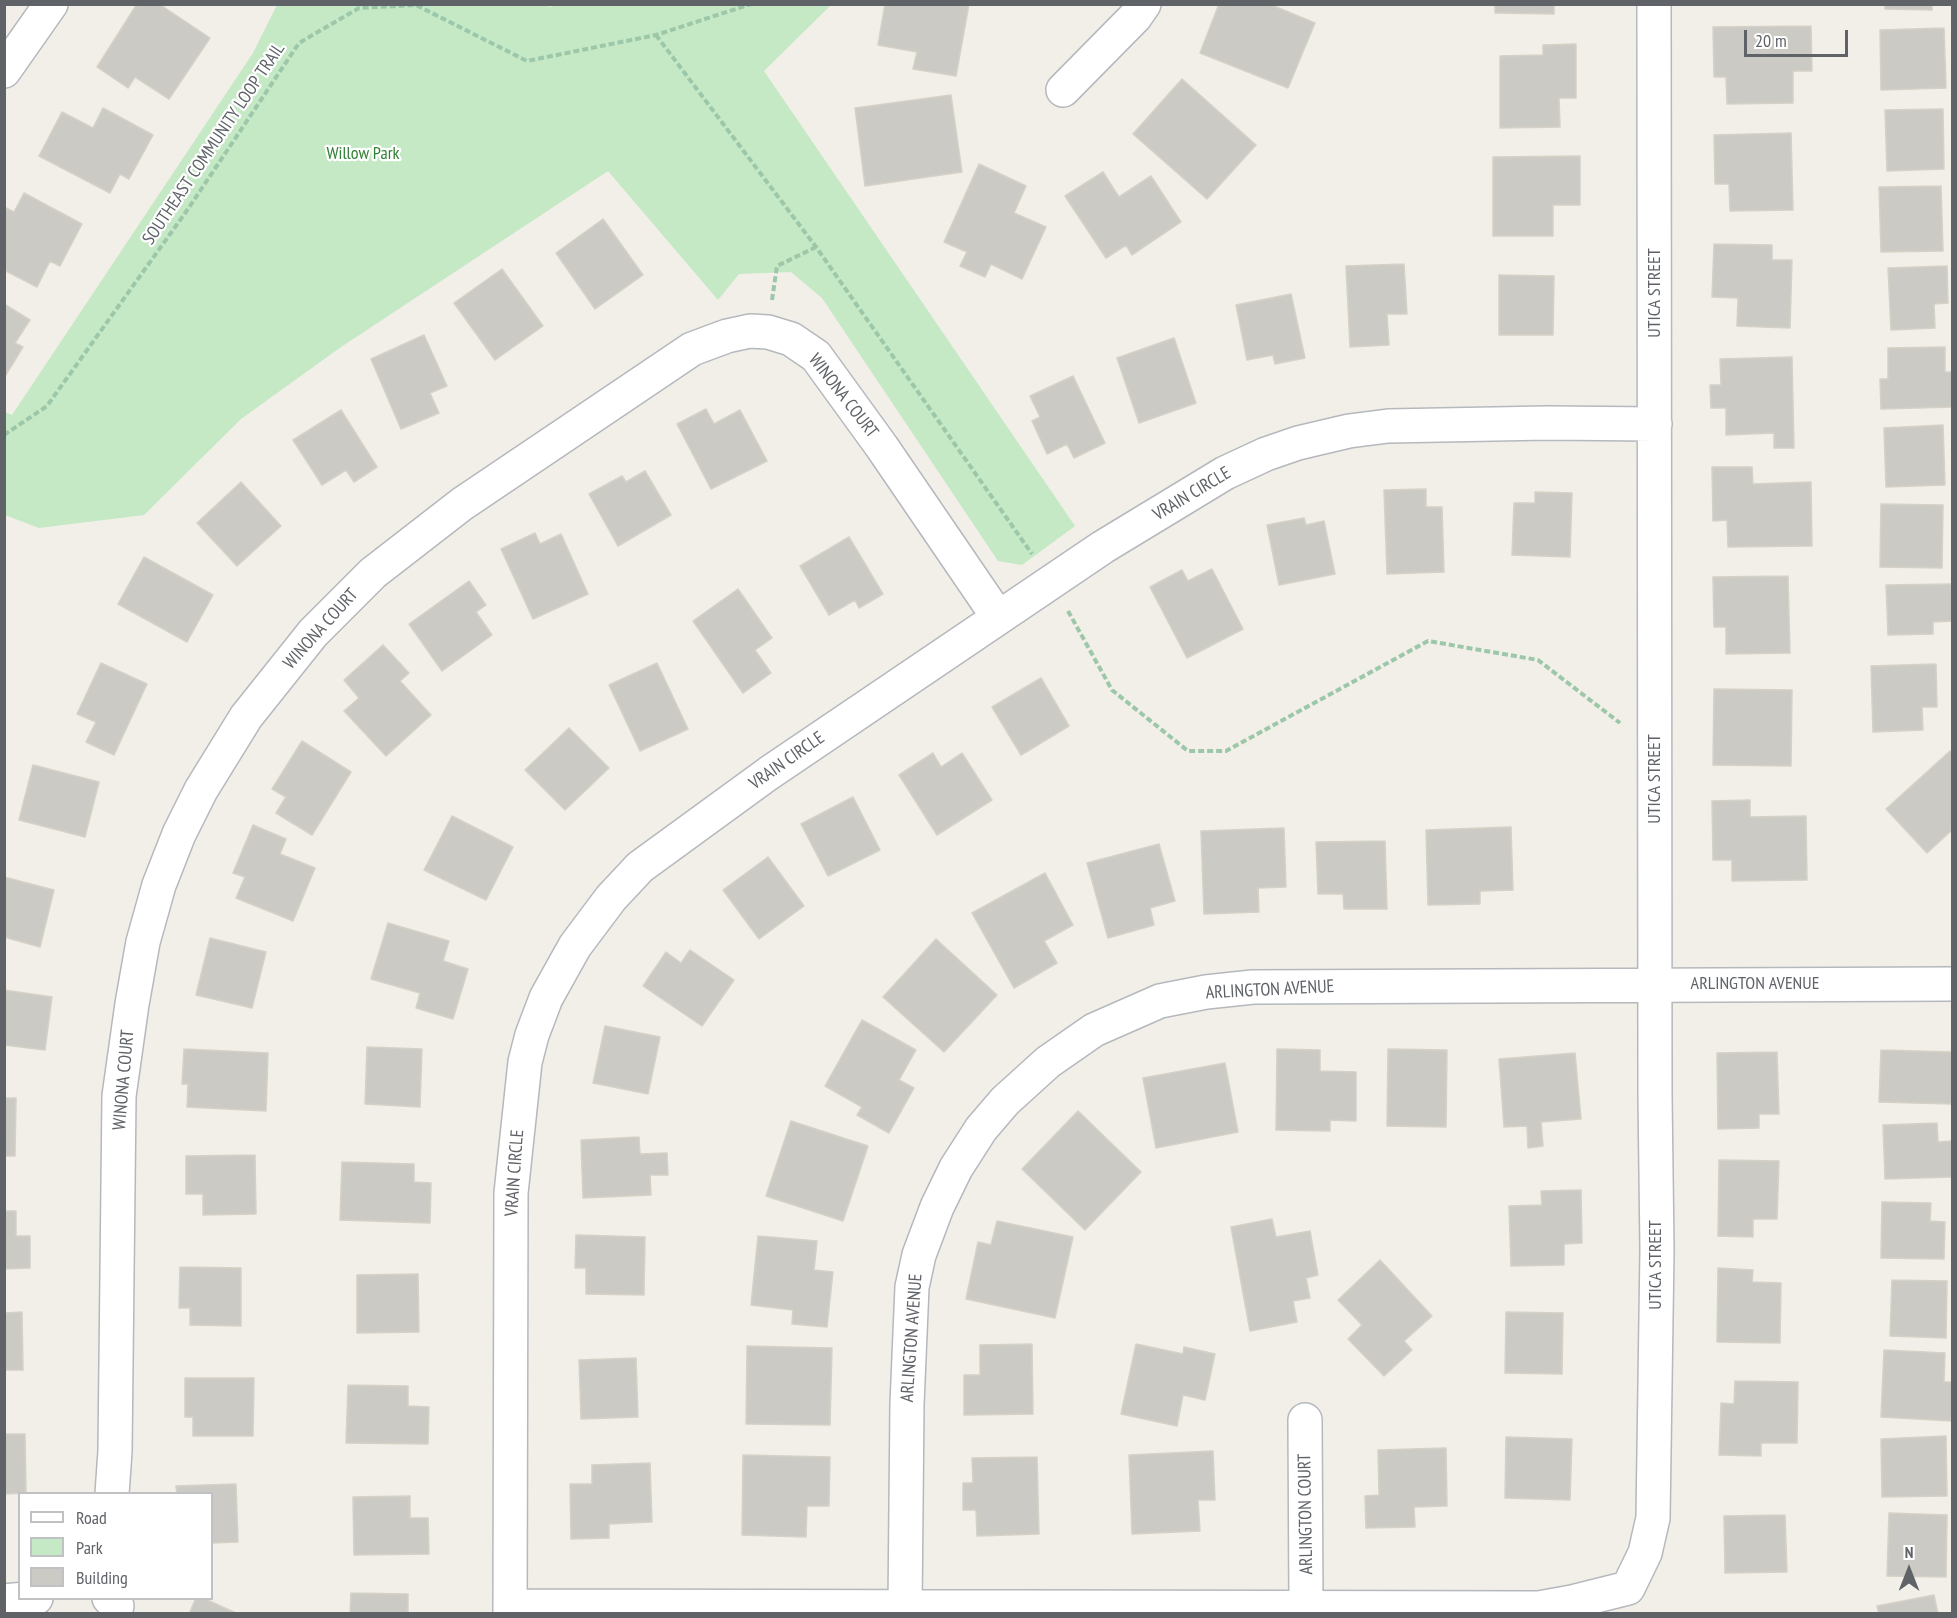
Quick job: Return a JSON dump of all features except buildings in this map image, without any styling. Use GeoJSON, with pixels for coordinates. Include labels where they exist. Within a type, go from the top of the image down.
{"type":"FeatureCollection","features":[{"type":"Feature","properties":{"kind":"street"},"geometry":{"type":"LineString","coordinates":[[4,71],[51,4]]}},
{"type":"Feature","properties":{"kind":"street"},"geometry":{"type":"LineString","coordinates":[[1063,90],[1135,18],[1144,4]]}},
{"type":"Feature","properties":{"kind":"street","name":"UTICA STREET"},"geometry":{"type":"LineString","coordinates":[[1306,1607],[1539,1608],[1628,1588],[1645,1553],[1653,1518],[1657,1250],[1654,4]]}},
{"type":"Feature","properties":{"kind":"street","name":"WINONA COURT"},"geometry":{"type":"LineString","coordinates":[[112,1492],[115,1451],[119,1096],[143,942],[159,885],[179,834],[201,790],[246,717],[313,633],[374,573],[462,504],[692,350],[727,336],[750,330],[770,318],[791,339],[816,356],[882,447],[998,617]]}},
{"type":"Feature","properties":{"kind":"street","name":"VRAIN CIRCLE"},"geometry":{"type":"LineString","coordinates":[[510,1610],[511,1193],[525,1062],[546,998],[574,946],[611,898],[640,867],[769,773],[998,617],[1103,548],[1225,473],[1266,454],[1298,443],[1348,431],[1388,426],[1547,423],[1655,424]]}},
{"type":"Feature","properties":{"kind":"street","name":"ARLINGTON AVENUE"},"geometry":{"type":"LineString","coordinates":[[906,1607],[907,1404],[912,1287],[919,1255],[937,1207],[956,1168],[981,1129],[1005,1101],[1048,1062],[1094,1030],[1160,1001],[1206,992],[1253,987],[1953,984]]}},
{"type":"Feature","properties":{"kind":"street","name":"ARLINGTON COURT"},"geometry":{"type":"LineString","coordinates":[[1305,1420],[1306,1607]]}},
{"type":"Feature","properties":{"kind":"street"},"geometry":{"type":"LineString","coordinates":[[4,1601],[20,1600]]}},
{"type":"Feature","properties":{"kind":"street"},"geometry":{"type":"LineString","coordinates":[[510,1610],[1306,1607]]}},
{"type":"Feature","properties":{"kind":"path","name":"SOUTHEAST COMMUNITY LOOP TRAIL"},"geometry":{"type":"LineString","coordinates":[[4,435],[47,406],[188,209],[298,43],[359,8],[416,5],[527,61],[656,35],[751,4]]}},
{"type":"Feature","properties":{"kind":"path"},"geometry":{"type":"LineString","coordinates":[[770,318],[777,266],[816,247]]}},
{"type":"Feature","properties":{"kind":"green space","name":"Willow Park"},"geometry":{"type":"Polygon","coordinates":[[[558,4],[831,5],[764,71],[1075,526],[1022,565],[998,561],[822,298],[791,272],[739,274],[718,300],[608,171],[341,347],[241,419],[144,515],[39,528],[5,515],[5,412],[12,415],[253,53],[277,5],[544,5],[550,7],[558,4]]]}}]}
